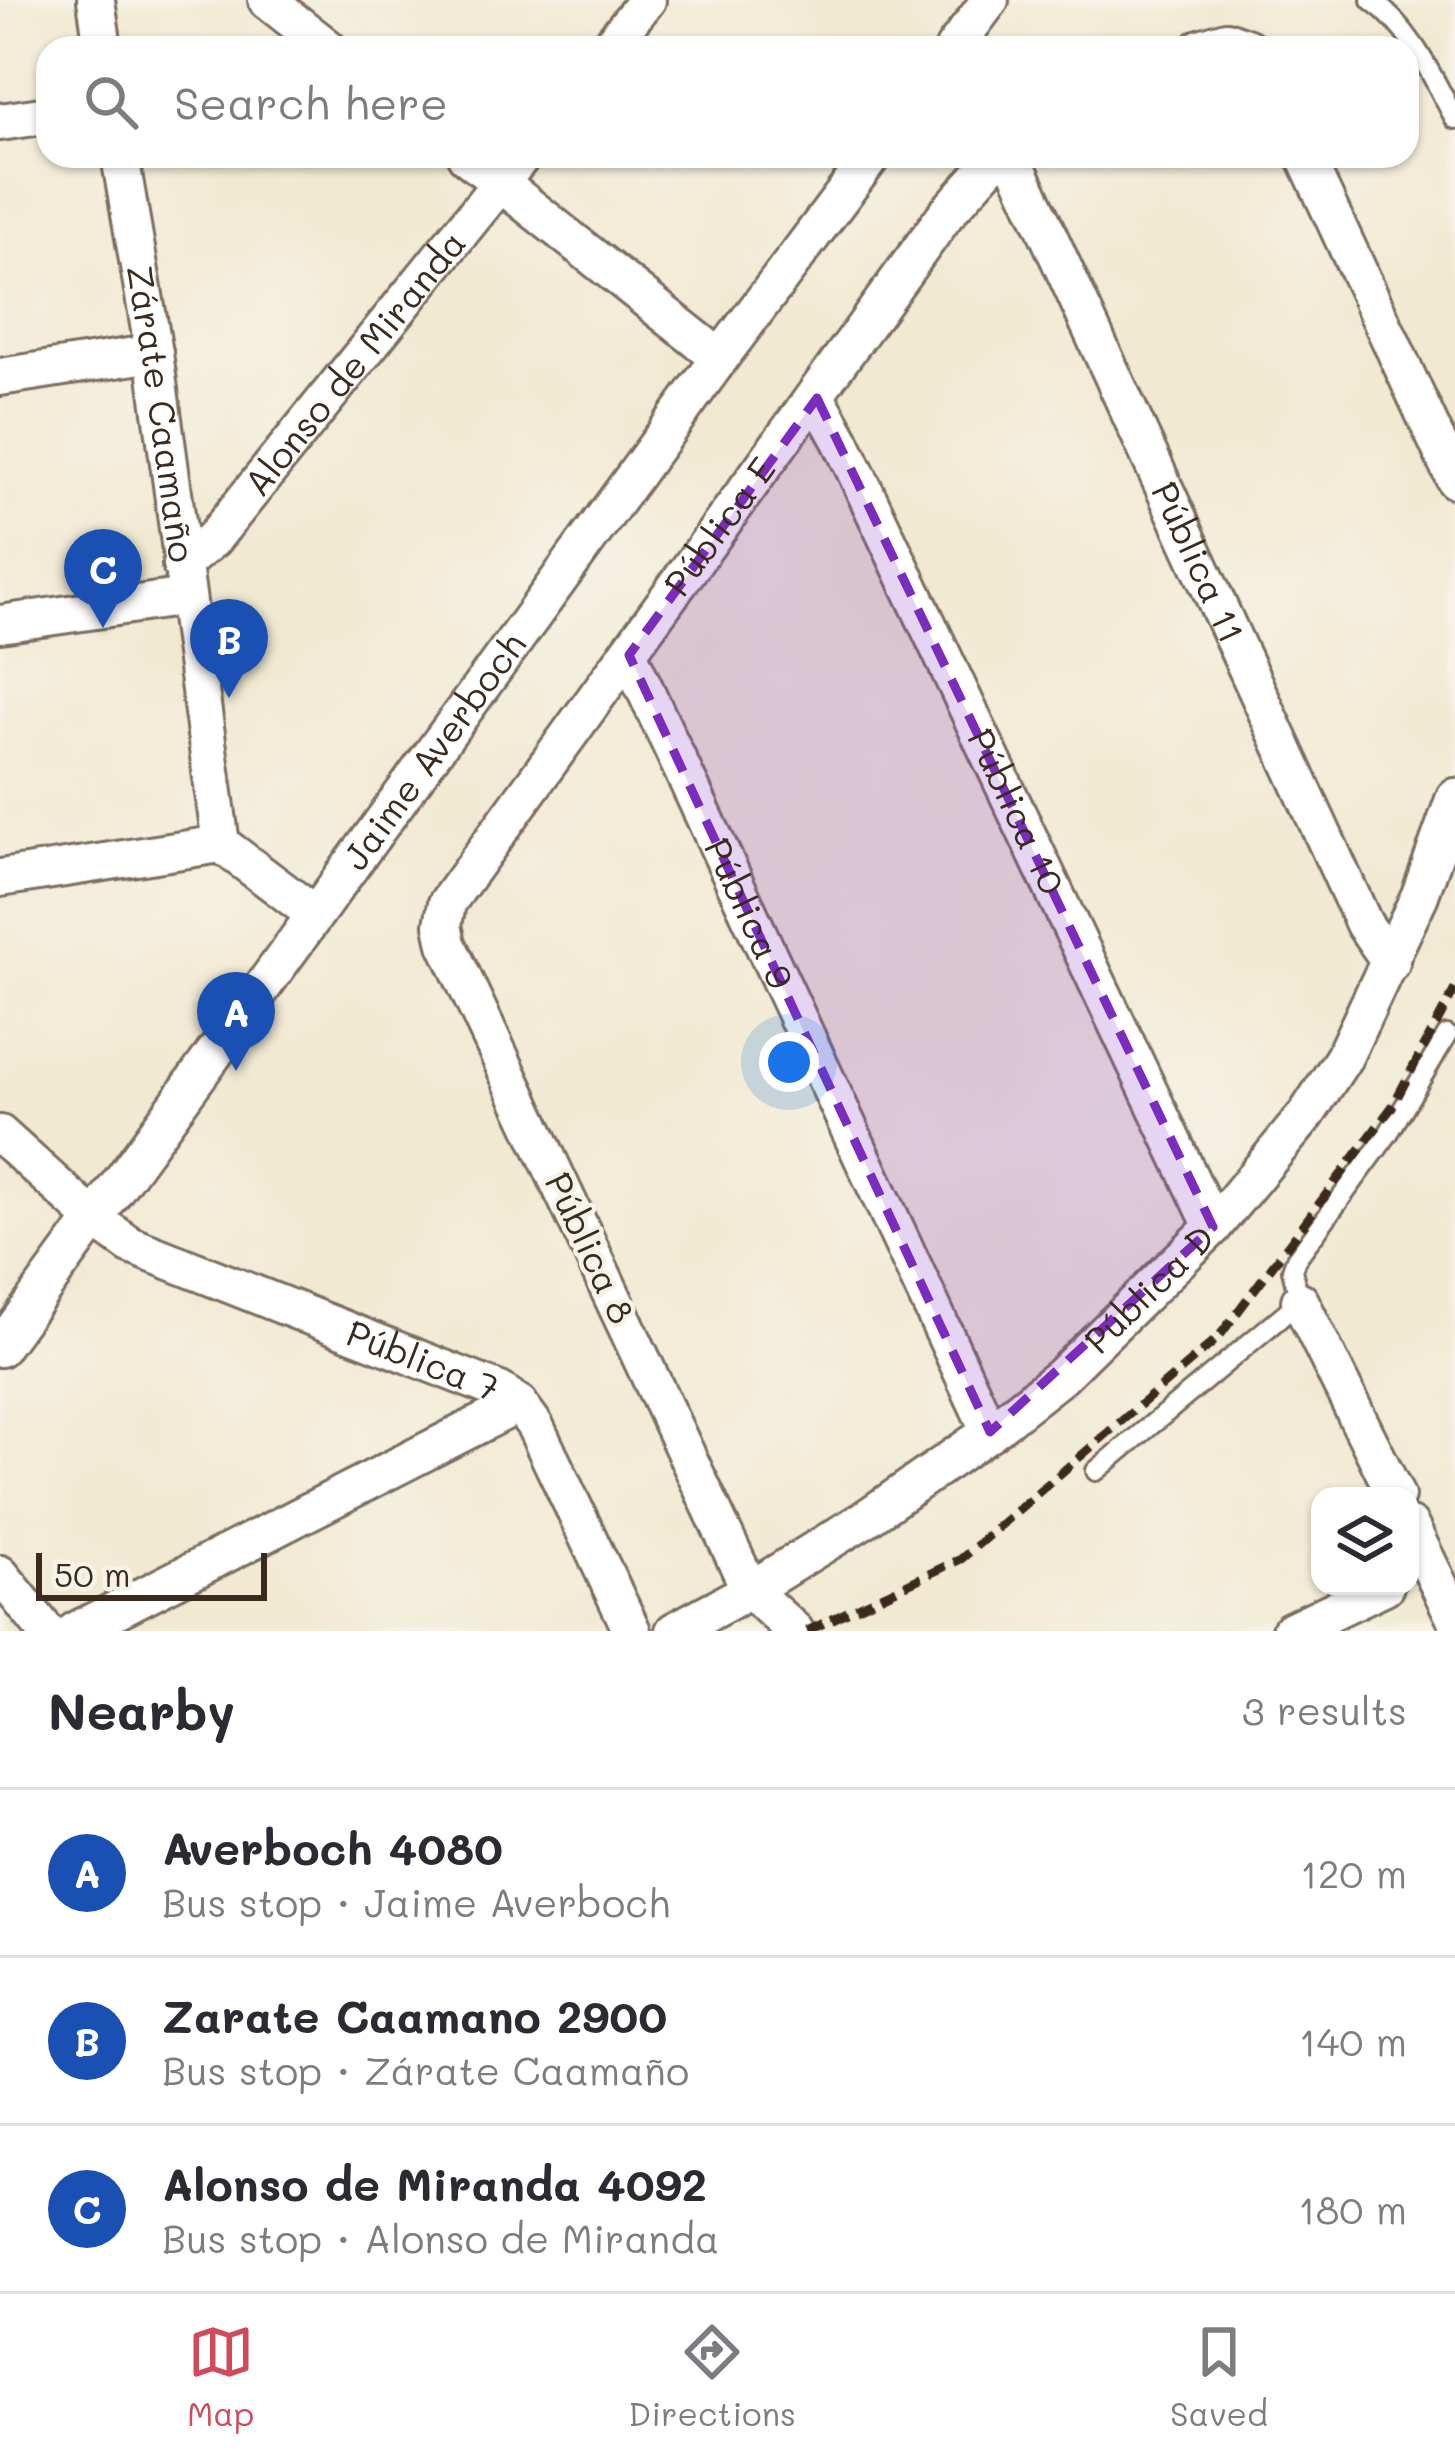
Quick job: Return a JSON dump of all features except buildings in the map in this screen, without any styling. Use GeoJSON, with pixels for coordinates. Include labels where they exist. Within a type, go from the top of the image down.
{"type":"FeatureCollection","features":[{"type":"Feature","properties":{"kind":"street"},"geometry":{"type":"LineString","coordinates":[[96,0],[101,36]]}},
{"type":"Feature","properties":{"kind":"street"},"geometry":{"type":"LineString","coordinates":[[267,0],[309,12]]}},
{"type":"Feature","properties":{"kind":"street"},"geometry":{"type":"LineString","coordinates":[[618,36],[647,0]]}},
{"type":"Feature","properties":{"kind":"street"},"geometry":{"type":"LineString","coordinates":[[963,36],[990,0]]}},
{"type":"Feature","properties":{"kind":"street"},"geometry":{"type":"LineString","coordinates":[[0,122],[36,117]]}},
{"type":"Feature","properties":{"kind":"street","name":"Zárate Caamaño"},"geometry":{"type":"LineString","coordinates":[[122,168],[154,353],[220,844]]}},
{"type":"Feature","properties":{"kind":"street","name":"Jaime Averboch"},"geometry":{"type":"LineString","coordinates":[[0,1348],[863,168]]}},
{"type":"Feature","properties":{"kind":"street","name":"Pública E"},"geometry":{"type":"LineString","coordinates":[[447,903],[946,214],[987,168]]}},
{"type":"Feature","properties":{"kind":"street","name":"Pública 11"},"geometry":{"type":"LineString","coordinates":[[1018,168],[1364,924],[1391,963]]}},
{"type":"Feature","properties":{"kind":"street"},"geometry":{"type":"LineString","coordinates":[[1311,168],[1455,480]]}},
{"type":"Feature","properties":{"kind":"street"},"geometry":{"type":"LineString","coordinates":[[511,170],[720,358]]}},
{"type":"Feature","properties":{"kind":"street","name":"Alonso de Miranda"},"geometry":{"type":"LineString","coordinates":[[183,581],[511,170]]}},
{"type":"Feature","properties":{"kind":"street"},"geometry":{"type":"LineString","coordinates":[[0,377],[154,353]]}},
{"type":"Feature","properties":{"kind":"street","name":"Pública 10"},"geometry":{"type":"LineString","coordinates":[[817,398],[1213,1227]]}},
{"type":"Feature","properties":{"kind":"street"},"geometry":{"type":"LineString","coordinates":[[0,624],[183,581]]}},
{"type":"Feature","properties":{"kind":"street","name":"Pública 9"},"geometry":{"type":"LineString","coordinates":[[629,655],[991,1432]]}},
{"type":"Feature","properties":{"kind":"street","name":"Pública D"},"geometry":{"type":"LineString","coordinates":[[674,1631],[865,1519],[991,1432],[1060,1377],[1213,1227],[1306,1115],[1344,1057],[1391,963],[1455,797]]}},
{"type":"Feature","properties":{"kind":"street"},"geometry":{"type":"LineString","coordinates":[[0,878],[220,844],[314,914]]}},
{"type":"Feature","properties":{"kind":"street","name":"Pública 8"},"geometry":{"type":"LineString","coordinates":[[447,903],[443,925],[447,944],[751,1590]]}},
{"type":"Feature","properties":{"kind":"street","name":"Pública 7"},"geometry":{"type":"LineString","coordinates":[[0,1135],[113,1235],[143,1251],[500,1391],[519,1404],[535,1426],[632,1631]]}},
{"type":"Feature","properties":{"kind":"street"},"geometry":{"type":"LineString","coordinates":[[1300,1301],[1392,1487]]}},
{"type":"Feature","properties":{"kind":"street"},"geometry":{"type":"LineString","coordinates":[[75,1631],[519,1404]]}},
{"type":"Feature","properties":{"kind":"street"},"geometry":{"type":"LineString","coordinates":[[1431,1564],[1455,1618]]}},
{"type":"Feature","properties":{"kind":"street"},"geometry":{"type":"LineString","coordinates":[[0,1574],[46,1631]]}},
{"type":"Feature","properties":{"kind":"street"},"geometry":{"type":"LineString","coordinates":[[751,1590],[795,1631]]}},
{"type":"Feature","properties":{"kind":"street"},"geometry":{"type":"LineString","coordinates":[[1290,1631],[1365,1595]]}},
{"type":"Feature","properties":{"kind":"lane"},"geometry":{"type":"LineString","coordinates":[[1371,0],[1406,36]]}},
{"type":"Feature","properties":{"kind":"lane"},"geometry":{"type":"LineString","coordinates":[[1419,54],[1455,118]]}},
{"type":"Feature","properties":{"kind":"lane"},"geometry":{"type":"LineString","coordinates":[[1096,1471],[1300,1301],[1292,1270],[1295,1259],[1388,1134],[1447,1035]]}},
{"type":"Feature","properties":{"kind":"highlighted area"},"geometry":{"type":"Polygon","coordinates":[[[817,398],[1213,1227],[990,1432],[629,655],[817,398]]]}},
{"type":"Feature","properties":{"kind":"railway"},"geometry":{"type":"LineString","coordinates":[[807,1631],[961,1559],[1218,1338],[1392,1107],[1455,989]]}},
{"type":"Feature","properties":{"kind":"place","name":"Alonso de Miranda 4092"},"geometry":{"type":"Point","coordinates":[103,628]}},
{"type":"Feature","properties":{"kind":"place","name":"Zarate Caamano 2900"},"geometry":{"type":"Point","coordinates":[229,698]}},
{"type":"Feature","properties":{"kind":"place","name":"Averboch 4080"},"geometry":{"type":"Point","coordinates":[236,1071]}}]}
